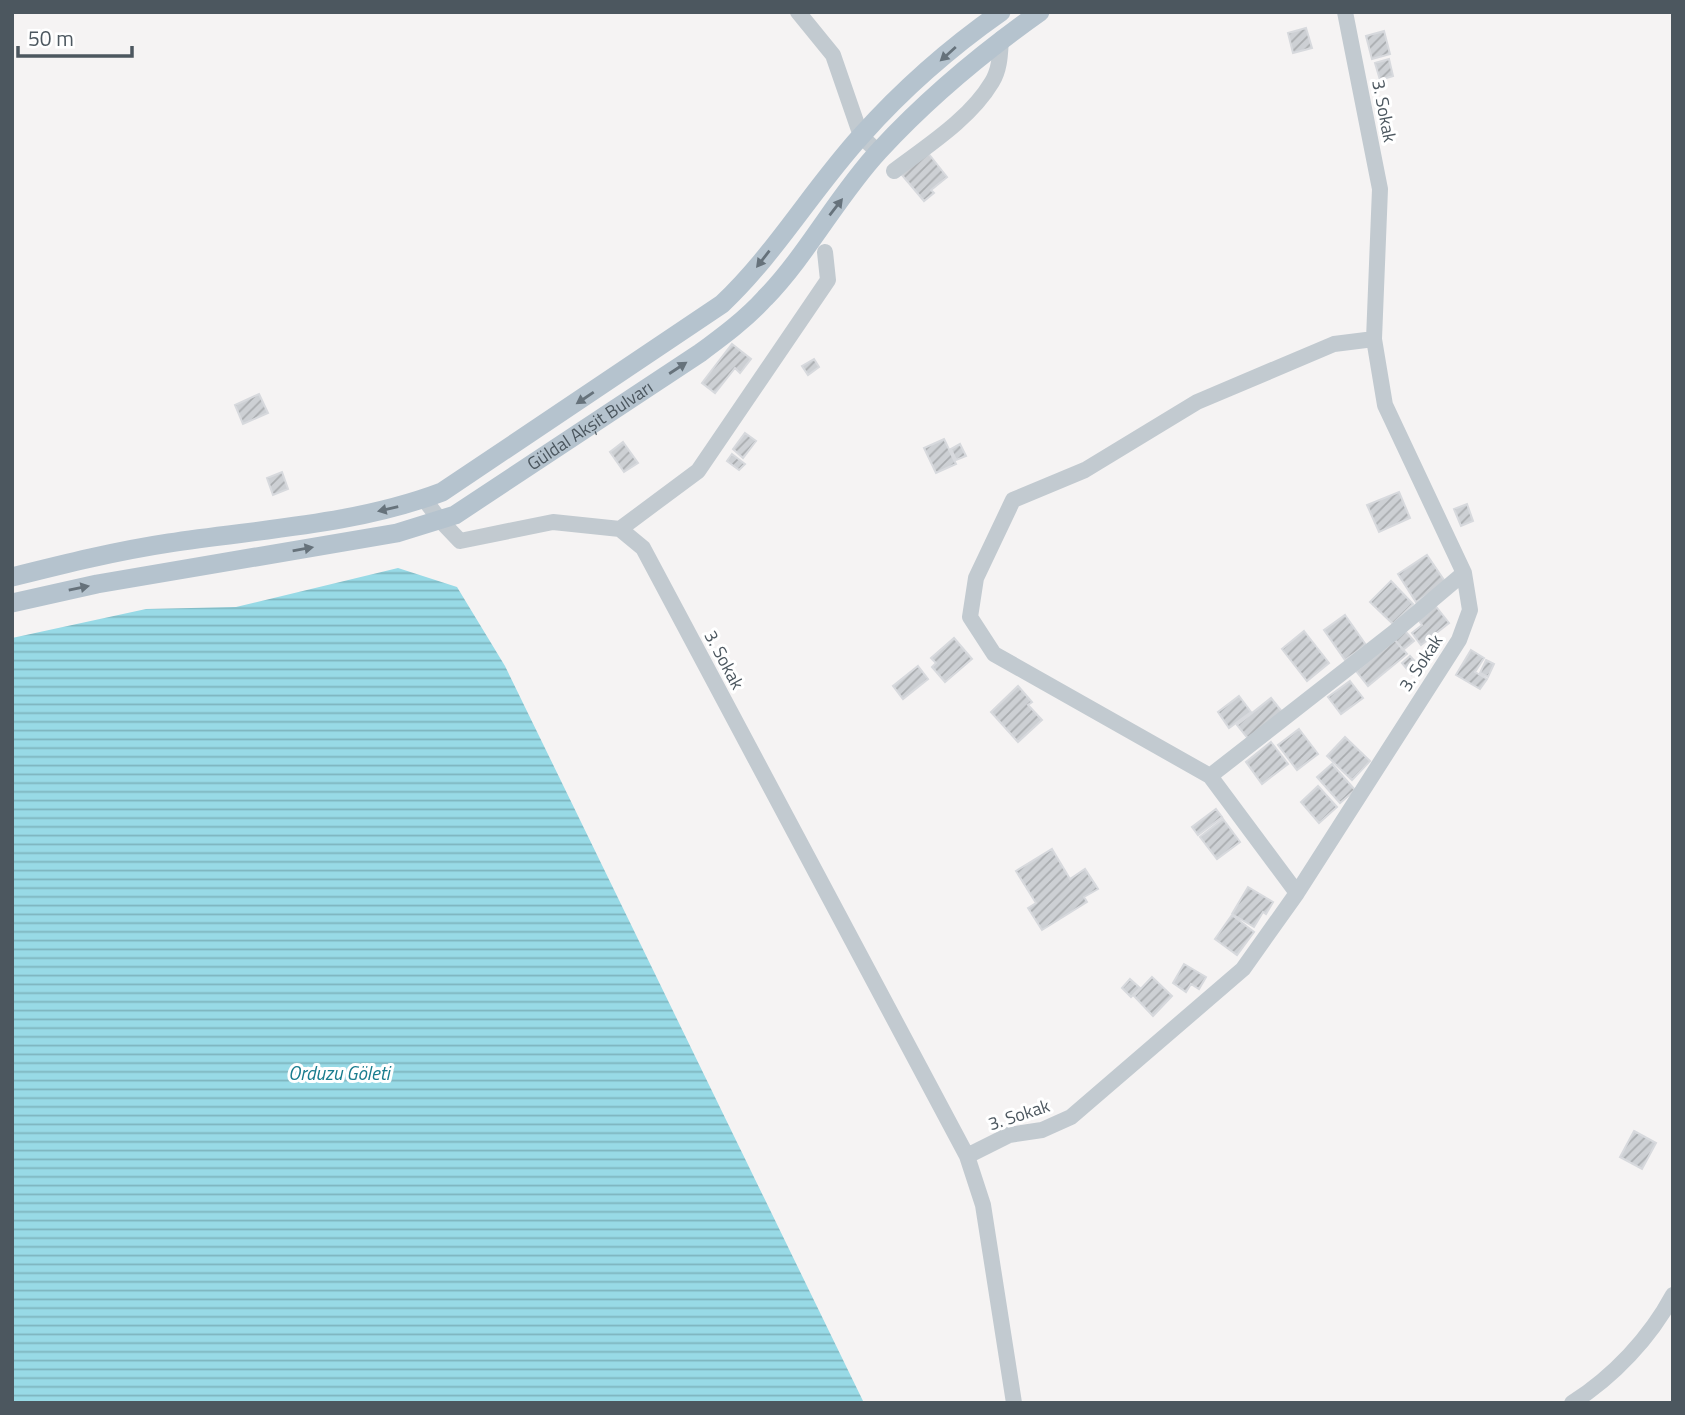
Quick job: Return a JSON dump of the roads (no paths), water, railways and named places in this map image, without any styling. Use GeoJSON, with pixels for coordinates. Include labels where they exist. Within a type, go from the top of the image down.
{"type":"FeatureCollection","features":[{"type":"Feature","properties":{"kind":"main road","name":"Güldal Akşit Bulvarı"},"geometry":{"type":"LineString","coordinates":[[12,577],[108,554],[180,541],[346,518],[391,509],[442,492],[722,304],[746,282],[861,136],[963,40],[1001,12]]}},
{"type":"Feature","properties":{"kind":"main road","name":"Güldal Akşit Bulvarı"},"geometry":{"type":"LineString","coordinates":[[12,603],[97,584],[397,533],[440,520],[466,508],[701,353],[737,324],[767,297],[878,152],[933,98],[1001,39],[1040,12]]}},
{"type":"Feature","properties":{"kind":"street"},"geometry":{"type":"LineString","coordinates":[[798,12],[834,55],[861,136],[878,152]]}},
{"type":"Feature","properties":{"kind":"street","name":"3. Sokak"},"geometry":{"type":"LineString","coordinates":[[967,1156],[1009,1135],[1057,1125],[1084,1107],[1243,969],[1297,893],[1459,640],[1470,610],[1464,573],[1385,404],[1374,339],[1380,189],[1345,12]]}},
{"type":"Feature","properties":{"kind":"street"},"geometry":{"type":"LineString","coordinates":[[894,171],[960,121],[992,82],[1000,63],[1001,39]]}},
{"type":"Feature","properties":{"kind":"street"},"geometry":{"type":"LineString","coordinates":[[425,499],[460,541],[553,522],[620,529],[698,471],[828,280],[825,252]]}},
{"type":"Feature","properties":{"kind":"street"},"geometry":{"type":"LineString","coordinates":[[1297,893],[1210,776],[994,654],[970,617],[976,579],[1013,500],[1085,470],[1197,401],[1334,344],[1374,339]]}},
{"type":"Feature","properties":{"kind":"street","name":"3. Sokak"},"geometry":{"type":"LineString","coordinates":[[620,529],[643,548],[967,1156],[982,1205],[1014,1403]]}},
{"type":"Feature","properties":{"kind":"street"},"geometry":{"type":"LineString","coordinates":[[1210,776],[1393,633],[1464,573]]}},
{"type":"Feature","properties":{"kind":"street"},"geometry":{"type":"LineString","coordinates":[[1572,1403],[1648,1335],[1673,1295]]}},
{"type":"Feature","properties":{"kind":"water","name":"Orduzu Göleti"},"geometry":{"type":"Polygon","coordinates":[[[398,568],[457,587],[505,666],[864,1403],[12,1403],[12,638],[146,609],[236,607],[398,568]]]}}]}
